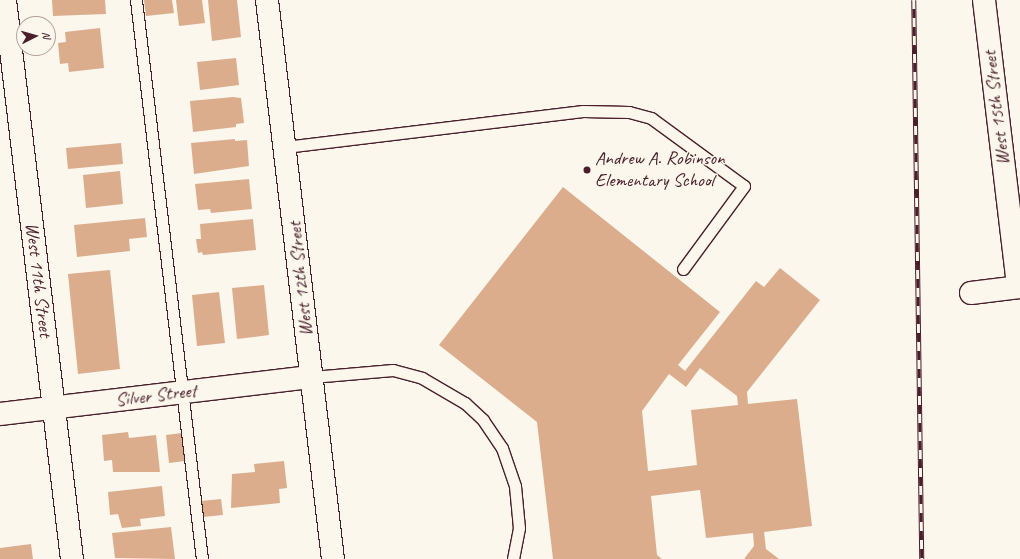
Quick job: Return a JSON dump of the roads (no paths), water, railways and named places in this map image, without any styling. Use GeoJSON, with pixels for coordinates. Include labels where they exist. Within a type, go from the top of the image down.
{"type":"FeatureCollection","features":[{"type":"Feature","properties":{"kind":"street","name":"West 11th Street"},"geometry":{"type":"LineString","coordinates":[[5,0],[72,559]]}},
{"type":"Feature","properties":{"kind":"street","name":"West 12th Street"},"geometry":{"type":"LineString","coordinates":[[267,0],[333,559]]}},
{"type":"Feature","properties":{"kind":"street","name":"West 15th Street"},"geometry":{"type":"LineString","coordinates":[[984,0],[1019,287]]}},
{"type":"Feature","properties":{"kind":"street"},"geometry":{"type":"LineString","coordinates":[[971,293],[1019,287]]}},
{"type":"Feature","properties":{"kind":"street","name":"Silver Street"},"geometry":{"type":"LineString","coordinates":[[0,414],[312,377]]}},
{"type":"Feature","properties":{"kind":"lane"},"geometry":{"type":"LineString","coordinates":[[136,0],[202,559]]}},
{"type":"Feature","properties":{"kind":"lane"},"geometry":{"type":"LineString","coordinates":[[285,147],[583,111],[629,112],[650,118],[744,186],[683,269]]}},
{"type":"Feature","properties":{"kind":"lane"},"geometry":{"type":"LineString","coordinates":[[312,377],[370,370],[393,370],[422,378],[465,403],[483,420],[502,448],[515,486],[519,528],[513,559]]}},
{"type":"Feature","properties":{"kind":"railway"},"geometry":{"type":"LineString","coordinates":[[914,0],[922,559]]}},
{"type":"Feature","properties":{"kind":"place","name":"Andrew A. Robinson Elementary School"},"geometry":{"type":"Point","coordinates":[587,170]}}]}
